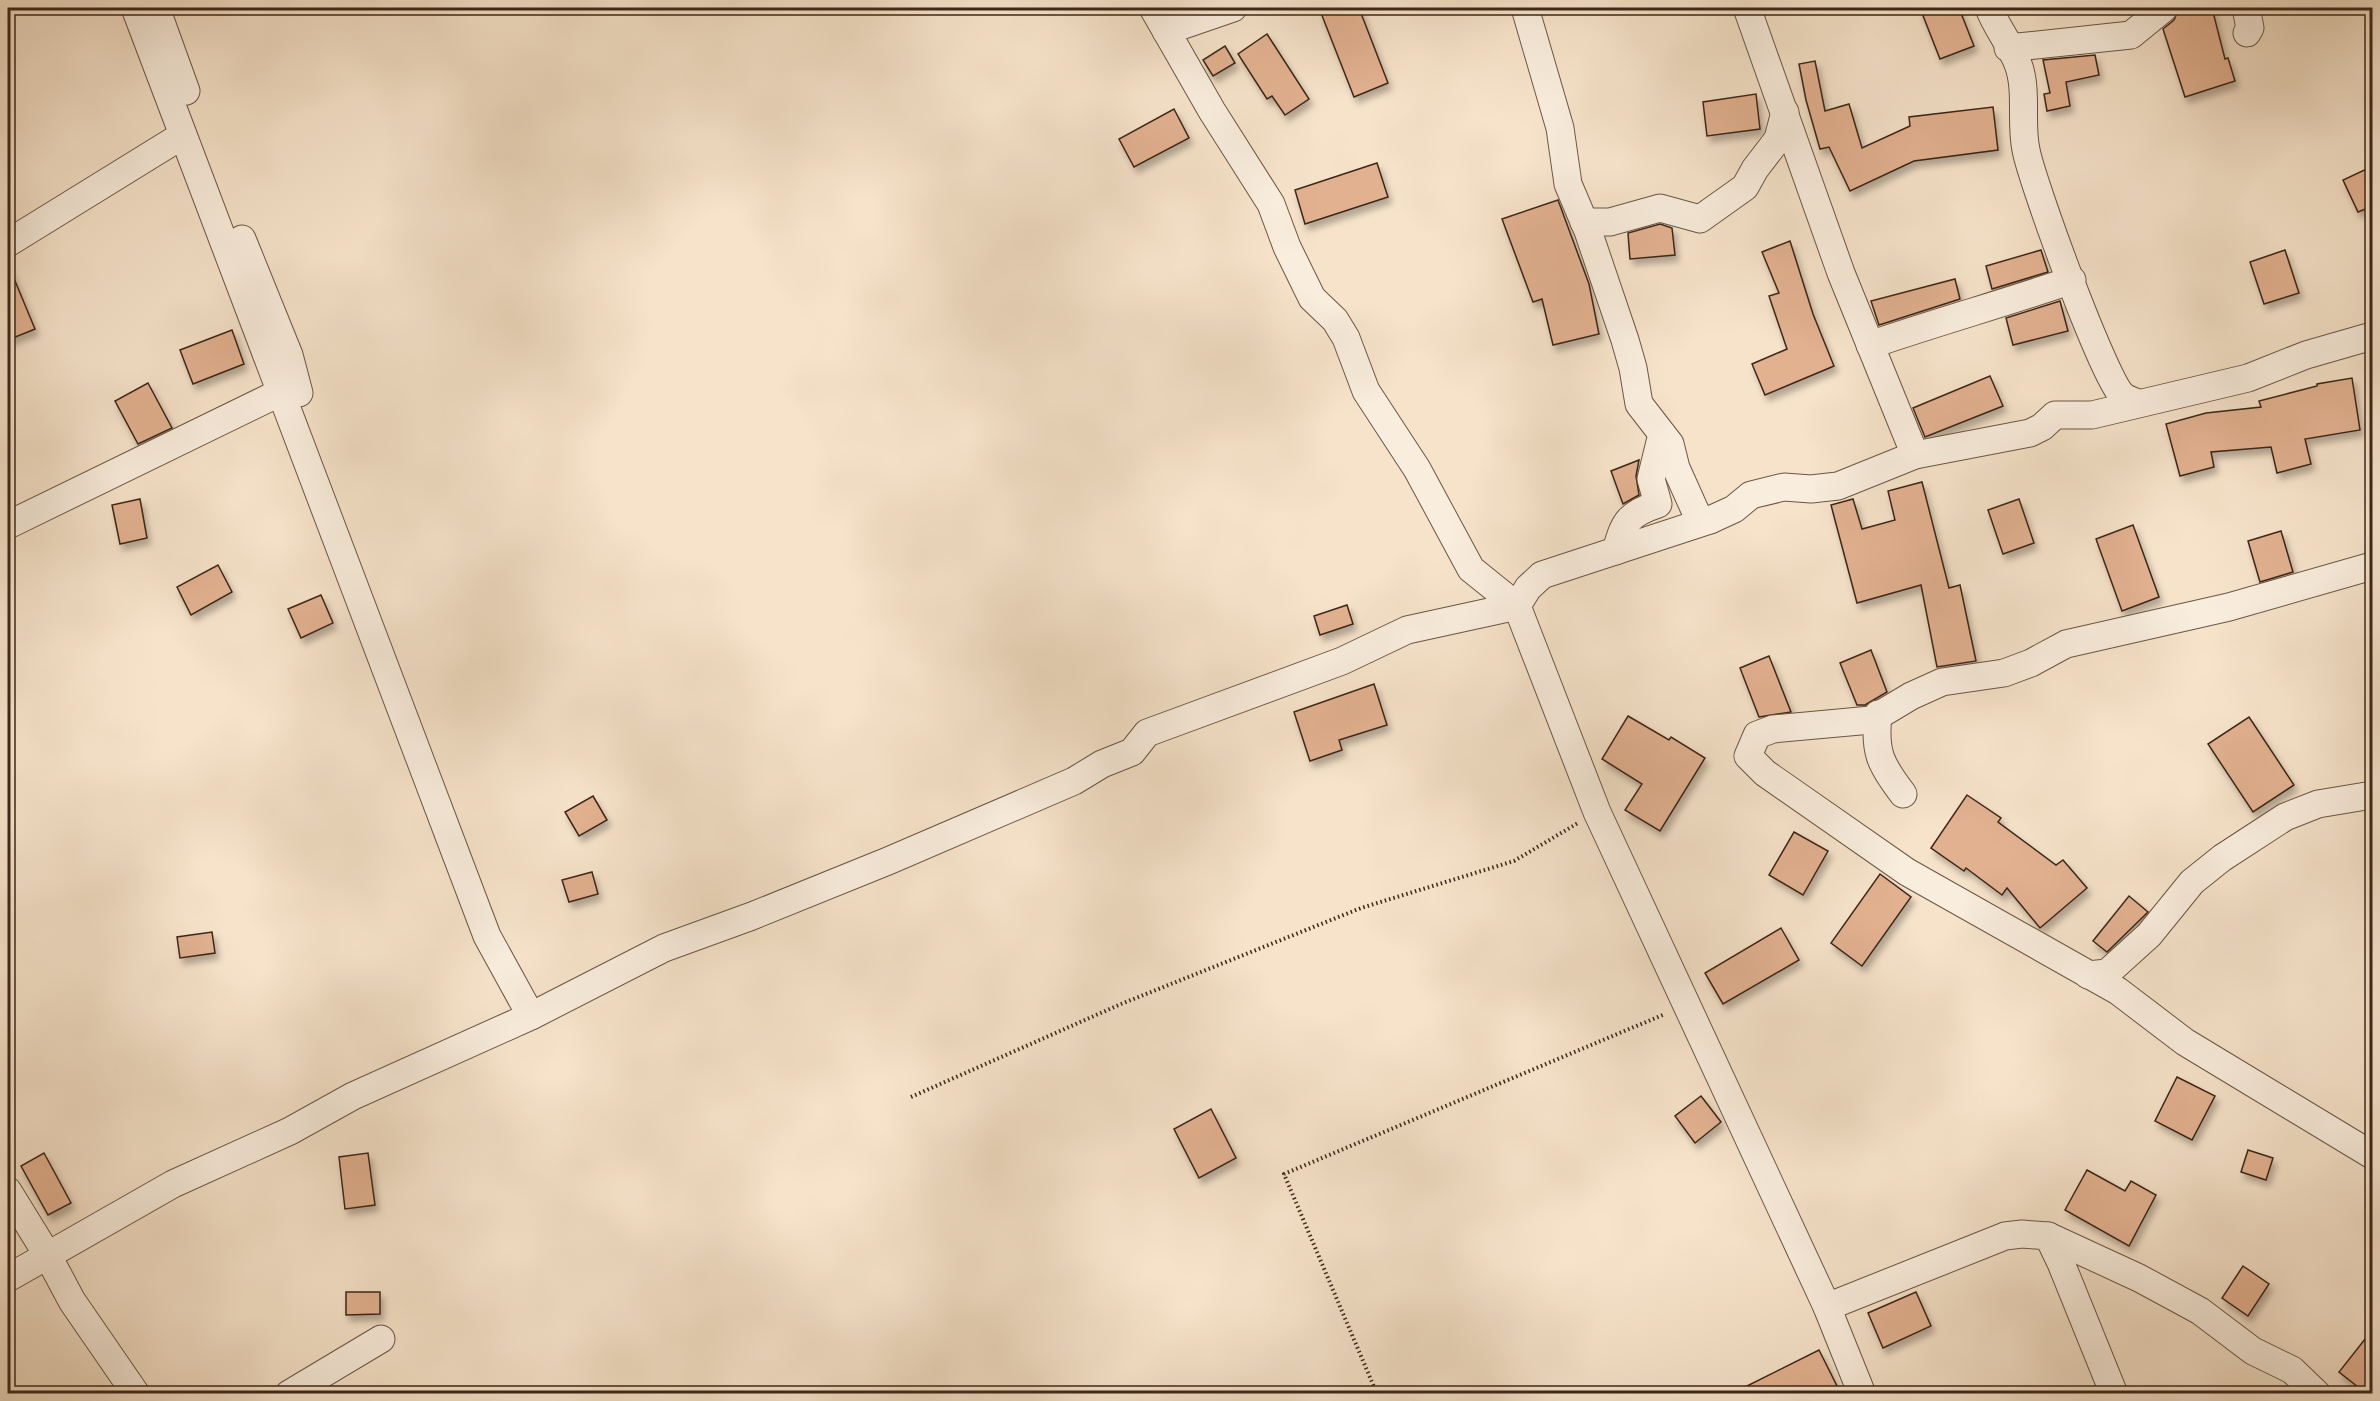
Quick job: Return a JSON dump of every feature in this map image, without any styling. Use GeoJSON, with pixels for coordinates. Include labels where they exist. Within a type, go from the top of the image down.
{"type":"FeatureCollection","features":[{"type":"Feature","properties":{"kind":"street"},"geometry":{"type":"LineString","coordinates":[[135,8],[183,135],[290,392],[487,936],[531,1016]]}},
{"type":"Feature","properties":{"kind":"street"},"geometry":{"type":"LineString","coordinates":[[156,8],[216,177],[289,355],[290,392]]}},
{"type":"Feature","properties":{"kind":"street"},"geometry":{"type":"LineString","coordinates":[[1154,8],[1271,204],[1287,247],[1312,298],[1335,320],[1346,339],[1366,391],[1417,469],[1471,569],[1517,606],[1597,812],[1685,1006],[1827,1306],[1862,1394]]}},
{"type":"Feature","properties":{"kind":"street"},"geometry":{"type":"LineString","coordinates":[[1166,31],[1233,8]]}},
{"type":"Feature","properties":{"kind":"street"},"geometry":{"type":"LineString","coordinates":[[1525,8],[1560,128],[1568,184],[1584,222],[1633,368],[1639,404],[1670,444],[1676,468],[1698,517],[1710,520]]}},
{"type":"Feature","properties":{"kind":"street"},"geometry":{"type":"LineString","coordinates":[[1747,8],[1841,273],[1915,455]]}},
{"type":"Feature","properties":{"kind":"street"},"geometry":{"type":"LineString","coordinates":[[1989,8],[2008,48],[2018,63],[2022,82],[2022,123],[2029,164],[2072,280],[2108,372],[2122,395],[2138,404]]}},
{"type":"Feature","properties":{"kind":"street"},"geometry":{"type":"LineString","coordinates":[[2008,48],[2131,35],[2164,8]]}},
{"type":"Feature","properties":{"kind":"street"},"geometry":{"type":"LineString","coordinates":[[1584,222],[1610,222],[1659,208],[1700,219],[1745,187],[1755,169],[1778,139],[1785,112]]}},
{"type":"Feature","properties":{"kind":"street"},"geometry":{"type":"LineString","coordinates":[[8,243],[183,135]]}},
{"type":"Feature","properties":{"kind":"street"},"geometry":{"type":"LineString","coordinates":[[1870,345],[1998,306],[2072,280]]}},
{"type":"Feature","properties":{"kind":"street"},"geometry":{"type":"LineString","coordinates":[[8,1278],[173,1184],[290,1131],[353,1096],[531,1016],[664,948],[752,916],[888,861],[1074,781],[1102,764],[1132,752],[1147,733],[1342,661],[1407,630],[1517,606],[1528,588],[1542,575],[1710,520],[1734,509],[1751,495],[1784,487],[1811,489],[1838,486],[1915,455],[2030,433],[2042,427],[2055,415],[2092,415],[2248,378],[2306,355],[2373,336]]}},
{"type":"Feature","properties":{"kind":"street"},"geometry":{"type":"LineString","coordinates":[[8,525],[290,392]]}},
{"type":"Feature","properties":{"kind":"street"},"geometry":{"type":"LineString","coordinates":[[1616,551],[1626,521],[1638,510],[1658,504],[1652,478],[1662,434]]}},
{"type":"Feature","properties":{"kind":"street"},"geometry":{"type":"LineString","coordinates":[[2373,566],[2229,607],[2066,644],[2031,663],[2004,673],[1942,682],[1878,714],[1871,720],[1773,729],[1757,735],[1748,756],[1765,773],[1907,872],[2118,992],[2194,1048],[2373,1155]]}},
{"type":"Feature","properties":{"kind":"street"},"geometry":{"type":"LineString","coordinates":[[1878,714],[1877,753],[1888,775],[1903,794]]}},
{"type":"Feature","properties":{"kind":"street"},"geometry":{"type":"LineString","coordinates":[[2088,975],[2107,973],[2149,935],[2192,882],[2222,858],[2285,817],[2318,804],[2373,795]]}},
{"type":"Feature","properties":{"kind":"street"},"geometry":{"type":"LineString","coordinates":[[8,1191],[48,1256],[72,1301],[136,1394]]}},
{"type":"Feature","properties":{"kind":"street"},"geometry":{"type":"LineString","coordinates":[[1827,1306],[2005,1236],[2022,1234],[2048,1236],[2139,1278],[2200,1311],[2253,1351],[2292,1370],[2317,1394]]}},
{"type":"Feature","properties":{"kind":"street"},"geometry":{"type":"LineString","coordinates":[[2048,1236],[2114,1394]]}},
{"type":"Feature","properties":{"kind":"street"},"geometry":{"type":"LineString","coordinates":[[289,1394],[381,1339]]}},
{"type":"Feature","properties":{"kind":"path"},"geometry":{"type":"LineString","coordinates":[[911,1097],[1121,1004],[1361,908],[1514,861],[1597,812]]}},
{"type":"Feature","properties":{"kind":"path"},"geometry":{"type":"LineString","coordinates":[[1377,1394],[1284,1174],[1685,1006]]}},
{"type":"Feature","properties":{"kind":"building"},"geometry":{"type":"Polygon","coordinates":[[[1336,8],[1359,8],[1388,83],[1354,97],[1321,13],[1336,8]]]}},
{"type":"Feature","properties":{"kind":"building"},"geometry":{"type":"Polygon","coordinates":[[[1920,8],[1959,8],[1974,46],[1940,59],[1920,8]]]}},
{"type":"Feature","properties":{"kind":"building"},"geometry":{"type":"Polygon","coordinates":[[[2179,8],[2212,8],[2225,59],[2228,58],[2235,81],[2185,97],[2163,29],[2174,20],[2179,8]]]}},
{"type":"Feature","properties":{"kind":"building"},"geometry":{"type":"Polygon","coordinates":[[[1267,34],[1309,99],[1285,115],[1272,96],[1267,99],[1238,54],[1267,34]]]}},
{"type":"Feature","properties":{"kind":"building"},"geometry":{"type":"Polygon","coordinates":[[[1225,46],[1235,63],[1213,76],[1203,60],[1225,46]]]}},
{"type":"Feature","properties":{"kind":"building"},"geometry":{"type":"Polygon","coordinates":[[[2095,55],[2099,75],[2066,82],[2070,106],[2047,111],[2044,94],[2050,93],[2043,60],[2095,55]]]}},
{"type":"Feature","properties":{"kind":"building"},"geometry":{"type":"Polygon","coordinates":[[[1815,61],[1825,111],[1849,104],[1862,148],[1910,126],[1909,117],[1993,107],[1998,150],[1914,161],[1850,191],[1829,147],[1820,149],[1806,100],[1799,64],[1815,61]]]}},
{"type":"Feature","properties":{"kind":"building"},"geometry":{"type":"Polygon","coordinates":[[[1756,94],[1760,129],[1707,136],[1703,102],[1756,94]]]}},
{"type":"Feature","properties":{"kind":"building"},"geometry":{"type":"Polygon","coordinates":[[[1174,109],[1189,138],[1134,167],[1119,139],[1174,109]]]}},
{"type":"Feature","properties":{"kind":"building"},"geometry":{"type":"Polygon","coordinates":[[[1377,163],[1388,197],[1305,224],[1295,190],[1377,163]]]}},
{"type":"Feature","properties":{"kind":"building"},"geometry":{"type":"Polygon","coordinates":[[[2373,166],[2373,206],[2358,212],[2343,180],[2373,166]]]}},
{"type":"Feature","properties":{"kind":"building"},"geometry":{"type":"Polygon","coordinates":[[[1558,200],[1589,284],[1599,334],[1553,345],[1542,299],[1533,302],[1502,219],[1558,200]]]}},
{"type":"Feature","properties":{"kind":"building"},"geometry":{"type":"Polygon","coordinates":[[[1660,224],[1672,228],[1675,255],[1630,259],[1628,233],[1660,224]]]}},
{"type":"Feature","properties":{"kind":"building"},"geometry":{"type":"Polygon","coordinates":[[[1790,241],[1813,314],[1834,366],[1765,395],[1752,364],[1787,349],[1769,296],[1779,293],[1762,252],[1790,241]]]}},
{"type":"Feature","properties":{"kind":"building"},"geometry":{"type":"Polygon","coordinates":[[[2041,250],[2048,272],[1992,289],[1986,266],[2041,250]]]}},
{"type":"Feature","properties":{"kind":"building"},"geometry":{"type":"Polygon","coordinates":[[[2285,250],[2299,293],[2264,304],[2250,262],[2285,250]]]}},
{"type":"Feature","properties":{"kind":"building"},"geometry":{"type":"Polygon","coordinates":[[[8,264],[35,329],[8,340],[8,264]]]}},
{"type":"Feature","properties":{"kind":"building"},"geometry":{"type":"Polygon","coordinates":[[[1955,279],[1960,299],[1879,325],[1871,301],[1955,279]]]}},
{"type":"Feature","properties":{"kind":"building"},"geometry":{"type":"Polygon","coordinates":[[[2060,301],[2068,331],[2013,345],[2006,318],[2060,301]]]}},
{"type":"Feature","properties":{"kind":"building"},"geometry":{"type":"Polygon","coordinates":[[[232,330],[244,364],[193,384],[180,350],[232,330]]]}},
{"type":"Feature","properties":{"kind":"building"},"geometry":{"type":"Polygon","coordinates":[[[1990,376],[2003,406],[1925,437],[1913,408],[1990,376]]]}},
{"type":"Feature","properties":{"kind":"building"},"geometry":{"type":"Polygon","coordinates":[[[2352,378],[2360,430],[2305,439],[2311,464],[2277,473],[2271,447],[2211,452],[2214,467],[2180,476],[2166,424],[2206,413],[2261,407],[2259,401],[2317,386],[2317,384],[2352,378]]]}},
{"type":"Feature","properties":{"kind":"building"},"geometry":{"type":"Polygon","coordinates":[[[148,383],[172,428],[138,444],[115,401],[148,383]]]}},
{"type":"Feature","properties":{"kind":"building"},"geometry":{"type":"Polygon","coordinates":[[[1639,460],[1636,476],[1639,495],[1623,504],[1611,471],[1639,460]]]}},
{"type":"Feature","properties":{"kind":"building"},"geometry":{"type":"Polygon","coordinates":[[[1922,482],[1949,588],[1960,585],[1976,661],[1937,667],[1921,585],[1857,603],[1831,505],[1853,499],[1862,529],[1895,520],[1888,491],[1922,482]]]}},
{"type":"Feature","properties":{"kind":"building"},"geometry":{"type":"Polygon","coordinates":[[[140,499],[147,538],[120,544],[112,505],[140,499]]]}},
{"type":"Feature","properties":{"kind":"building"},"geometry":{"type":"Polygon","coordinates":[[[2019,499],[2034,543],[2003,554],[1988,510],[2019,499]]]}},
{"type":"Feature","properties":{"kind":"building"},"geometry":{"type":"Polygon","coordinates":[[[2133,525],[2159,597],[2122,611],[2096,539],[2133,525]]]}},
{"type":"Feature","properties":{"kind":"building"},"geometry":{"type":"Polygon","coordinates":[[[2281,531],[2293,572],[2260,582],[2248,541],[2281,531]]]}},
{"type":"Feature","properties":{"kind":"building"},"geometry":{"type":"Polygon","coordinates":[[[218,565],[232,592],[191,615],[177,587],[218,565]]]}},
{"type":"Feature","properties":{"kind":"building"},"geometry":{"type":"Polygon","coordinates":[[[321,595],[333,623],[301,638],[288,609],[321,595]]]}},
{"type":"Feature","properties":{"kind":"building"},"geometry":{"type":"Polygon","coordinates":[[[1347,605],[1353,624],[1320,635],[1314,616],[1347,605]]]}},
{"type":"Feature","properties":{"kind":"building"},"geometry":{"type":"Polygon","coordinates":[[[1871,650],[1887,692],[1865,705],[1857,705],[1840,663],[1871,650]]]}},
{"type":"Feature","properties":{"kind":"building"},"geometry":{"type":"Polygon","coordinates":[[[1769,656],[1791,712],[1759,717],[1740,668],[1769,656]]]}},
{"type":"Feature","properties":{"kind":"building"},"geometry":{"type":"Polygon","coordinates":[[[1374,684],[1387,725],[1339,740],[1342,750],[1310,761],[1294,712],[1374,684]]]}},
{"type":"Feature","properties":{"kind":"building"},"geometry":{"type":"Polygon","coordinates":[[[1628,716],[1669,740],[1671,737],[1705,758],[1660,831],[1625,810],[1642,784],[1602,759],[1628,716]]]}},
{"type":"Feature","properties":{"kind":"building"},"geometry":{"type":"Polygon","coordinates":[[[2249,717],[2294,785],[2253,812],[2208,744],[2249,717]]]}},
{"type":"Feature","properties":{"kind":"building"},"geometry":{"type":"Polygon","coordinates":[[[1967,795],[2001,818],[1998,822],[2056,865],[2063,860],[2087,888],[2040,928],[2007,888],[2002,895],[1966,868],[1964,871],[1931,848],[1967,795]]]}},
{"type":"Feature","properties":{"kind":"building"},"geometry":{"type":"Polygon","coordinates":[[[593,796],[607,820],[579,836],[565,812],[593,796]]]}},
{"type":"Feature","properties":{"kind":"building"},"geometry":{"type":"Polygon","coordinates":[[[1794,832],[1828,851],[1803,895],[1769,875],[1794,832]]]}},
{"type":"Feature","properties":{"kind":"building"},"geometry":{"type":"Polygon","coordinates":[[[592,872],[598,894],[569,902],[562,880],[592,872]]]}},
{"type":"Feature","properties":{"kind":"building"},"geometry":{"type":"Polygon","coordinates":[[[1880,874],[1911,897],[1862,966],[1831,943],[1880,874]]]}},
{"type":"Feature","properties":{"kind":"building"},"geometry":{"type":"Polygon","coordinates":[[[2129,896],[2148,912],[2107,952],[2093,941],[2129,896]]]}},
{"type":"Feature","properties":{"kind":"building"},"geometry":{"type":"Polygon","coordinates":[[[1781,928],[1799,960],[1723,1004],[1705,973],[1781,928]]]}},
{"type":"Feature","properties":{"kind":"building"},"geometry":{"type":"Polygon","coordinates":[[[212,932],[215,953],[180,958],[177,937],[212,932]]]}},
{"type":"Feature","properties":{"kind":"building"},"geometry":{"type":"Polygon","coordinates":[[[2177,1077],[2215,1096],[2192,1140],[2155,1121],[2177,1077]]]}},
{"type":"Feature","properties":{"kind":"building"},"geometry":{"type":"Polygon","coordinates":[[[1701,1096],[1721,1122],[1695,1143],[1675,1116],[1701,1096]]]}},
{"type":"Feature","properties":{"kind":"building"},"geometry":{"type":"Polygon","coordinates":[[[1211,1109],[1236,1158],[1199,1178],[1174,1129],[1211,1109]]]}},
{"type":"Feature","properties":{"kind":"building"},"geometry":{"type":"Polygon","coordinates":[[[2248,1150],[2273,1158],[2266,1180],[2241,1172],[2248,1150]]]}},
{"type":"Feature","properties":{"kind":"building"},"geometry":{"type":"Polygon","coordinates":[[[44,1153],[71,1203],[48,1215],[21,1166],[44,1153]]]}},
{"type":"Feature","properties":{"kind":"building"},"geometry":{"type":"Polygon","coordinates":[[[368,1153],[375,1205],[345,1209],[339,1157],[368,1153]]]}},
{"type":"Feature","properties":{"kind":"building"},"geometry":{"type":"Polygon","coordinates":[[[2087,1170],[2125,1191],[2131,1181],[2156,1195],[2129,1246],[2065,1210],[2087,1170]]]}},
{"type":"Feature","properties":{"kind":"building"},"geometry":{"type":"Polygon","coordinates":[[[2243,1266],[2269,1284],[2248,1316],[2222,1298],[2243,1266]]]}},
{"type":"Feature","properties":{"kind":"building"},"geometry":{"type":"Polygon","coordinates":[[[346,1292],[380,1292],[380,1314],[346,1315],[346,1292]]]}},
{"type":"Feature","properties":{"kind":"building"},"geometry":{"type":"Polygon","coordinates":[[[1916,1292],[1931,1326],[1883,1348],[1868,1313],[1916,1292]]]}},
{"type":"Feature","properties":{"kind":"building"},"geometry":{"type":"Polygon","coordinates":[[[2373,1329],[2373,1377],[2362,1390],[2339,1372],[2373,1329]]]}},
{"type":"Feature","properties":{"kind":"building"},"geometry":{"type":"Polygon","coordinates":[[[1819,1350],[1838,1388],[1828,1394],[1731,1394],[1819,1350]]]}}]}
